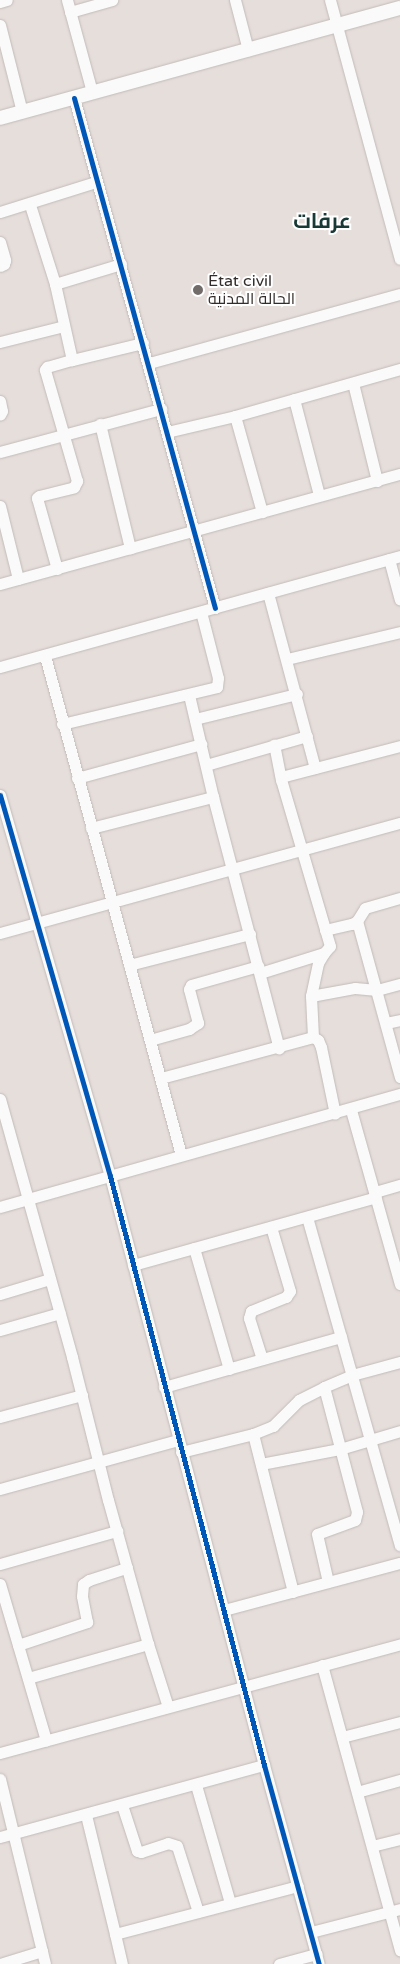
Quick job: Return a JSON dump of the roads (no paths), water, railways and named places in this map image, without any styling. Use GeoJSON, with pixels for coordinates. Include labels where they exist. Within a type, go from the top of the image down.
{"type":"FeatureCollection","features":[{"type":"Feature","properties":{"kind":"street"},"geometry":{"type":"LineString","coordinates":[[0,2],[7,0]]}},
{"type":"Feature","properties":{"kind":"street"},"geometry":{"type":"LineString","coordinates":[[67,0],[92,92]]}},
{"type":"Feature","properties":{"kind":"street"},"geometry":{"type":"LineString","coordinates":[[236,0],[248,50]]}},
{"type":"Feature","properties":{"kind":"street"},"geometry":{"type":"LineString","coordinates":[[330,0],[400,259]]}},
{"type":"Feature","properties":{"kind":"street"},"geometry":{"type":"LineString","coordinates":[[70,12],[108,1]]}},
{"type":"Feature","properties":{"kind":"street"},"geometry":{"type":"LineString","coordinates":[[0,118],[400,8]]}},
{"type":"Feature","properties":{"kind":"street"},"geometry":{"type":"LineString","coordinates":[[0,25],[22,112]]}},
{"type":"Feature","properties":{"kind":"street"},"geometry":{"type":"LineString","coordinates":[[74,98],[96,182],[162,409],[192,530],[215,608]]}},
{"type":"Feature","properties":{"kind":"street"},"geometry":{"type":"LineString","coordinates":[[0,212],[30,205],[96,182]]}},
{"type":"Feature","properties":{"kind":"street"},"geometry":{"type":"LineString","coordinates":[[30,205],[55,284],[72,360]]}},
{"type":"Feature","properties":{"kind":"street"},"geometry":{"type":"LineString","coordinates":[[0,242],[5,260],[4,264],[0,266]]}},
{"type":"Feature","properties":{"kind":"street"},"geometry":{"type":"LineString","coordinates":[[55,284],[121,264]]}},
{"type":"Feature","properties":{"kind":"street"},"geometry":{"type":"LineString","coordinates":[[148,363],[400,294]]}},
{"type":"Feature","properties":{"kind":"street"},"geometry":{"type":"LineString","coordinates":[[0,342],[64,326]]}},
{"type":"Feature","properties":{"kind":"street"},"geometry":{"type":"LineString","coordinates":[[57,569],[36,498],[77,484],[45,370],[47,367],[72,360],[143,343]]}},
{"type":"Feature","properties":{"kind":"street"},"geometry":{"type":"LineString","coordinates":[[167,432],[236,416],[400,369]]}},
{"type":"Feature","properties":{"kind":"street"},"geometry":{"type":"LineString","coordinates":[[353,383],[377,481]]}},
{"type":"Feature","properties":{"kind":"street"},"geometry":{"type":"LineString","coordinates":[[294,399],[318,495]]}},
{"type":"Feature","properties":{"kind":"street"},"geometry":{"type":"LineString","coordinates":[[0,401],[2,412],[0,414]]}},
{"type":"Feature","properties":{"kind":"street"},"geometry":{"type":"LineString","coordinates":[[0,452],[162,409]]}},
{"type":"Feature","properties":{"kind":"street"},"geometry":{"type":"LineString","coordinates":[[236,416],[262,512]]}},
{"type":"Feature","properties":{"kind":"street"},"geometry":{"type":"LineString","coordinates":[[100,424],[130,548]]}},
{"type":"Feature","properties":{"kind":"street"},"geometry":{"type":"LineString","coordinates":[[0,584],[400,474]]}},
{"type":"Feature","properties":{"kind":"street"},"geometry":{"type":"LineString","coordinates":[[0,506],[18,579]]}},
{"type":"Feature","properties":{"kind":"street"},"geometry":{"type":"LineString","coordinates":[[0,667],[394,558],[400,600]]}},
{"type":"Feature","properties":{"kind":"street"},"geometry":{"type":"LineString","coordinates":[[268,592],[288,659],[316,768]]}},
{"type":"Feature","properties":{"kind":"street"},"geometry":{"type":"LineString","coordinates":[[62,724],[214,689],[219,683],[201,612]]}},
{"type":"Feature","properties":{"kind":"street"},"geometry":{"type":"LineString","coordinates":[[288,659],[400,632]]}},
{"type":"Feature","properties":{"kind":"street"},"geometry":{"type":"LineString","coordinates":[[45,656],[181,1155]]}},
{"type":"Feature","properties":{"kind":"street"},"geometry":{"type":"LineString","coordinates":[[195,719],[296,694]]}},
{"type":"Feature","properties":{"kind":"street"},"geometry":{"type":"LineString","coordinates":[[190,695],[214,797],[279,1048]]}},
{"type":"Feature","properties":{"kind":"street"},"geometry":{"type":"LineString","coordinates":[[206,765],[307,736]]}},
{"type":"Feature","properties":{"kind":"street"},"geometry":{"type":"LineString","coordinates":[[77,778],[201,744]]}},
{"type":"Feature","properties":{"kind":"street"},"geometry":{"type":"LineString","coordinates":[[274,745],[281,777],[330,946],[318,963],[311,996],[313,1037]]}},
{"type":"Feature","properties":{"kind":"street"},"geometry":{"type":"LineString","coordinates":[[281,777],[400,746]]}},
{"type":"Feature","properties":{"kind":"street"},"geometry":{"type":"LineString","coordinates":[[0,795],[110,1176],[179,1446],[318,1959],[279,1964]]}},
{"type":"Feature","properties":{"kind":"street"},"geometry":{"type":"LineString","coordinates":[[91,828],[214,797]]}},
{"type":"Feature","properties":{"kind":"street"},"geometry":{"type":"LineString","coordinates":[[0,933],[400,823]]}},
{"type":"Feature","properties":{"kind":"street"},"geometry":{"type":"LineString","coordinates":[[400,898],[365,908],[358,921],[400,1077]]}},
{"type":"Feature","properties":{"kind":"street"},"geometry":{"type":"LineString","coordinates":[[326,930],[358,921]]}},
{"type":"Feature","properties":{"kind":"street"},"geometry":{"type":"LineString","coordinates":[[129,964],[250,934]]}},
{"type":"Feature","properties":{"kind":"street"},"geometry":{"type":"LineString","coordinates":[[150,1040],[189,1029],[198,1023],[189,989],[191,985],[324,953]]}},
{"type":"Feature","properties":{"kind":"street"},"geometry":{"type":"LineString","coordinates":[[311,996],[354,988],[377,990],[400,984]]}},
{"type":"Feature","properties":{"kind":"street"},"geometry":{"type":"LineString","coordinates":[[386,1023],[400,1020]]}},
{"type":"Feature","properties":{"kind":"street"},"geometry":{"type":"LineString","coordinates":[[161,1078],[279,1048],[313,1037],[318,1040],[321,1048],[335,1114]]}},
{"type":"Feature","properties":{"kind":"street"},"geometry":{"type":"LineString","coordinates":[[0,1207],[181,1155],[351,1110],[400,1094]]}},
{"type":"Feature","properties":{"kind":"street"},"geometry":{"type":"LineString","coordinates":[[0,1099],[3,1119],[60,1313],[127,1568],[168,1707]]}},
{"type":"Feature","properties":{"kind":"street"},"geometry":{"type":"LineString","coordinates":[[351,1110],[375,1195],[395,1246],[400,1284]]}},
{"type":"Feature","properties":{"kind":"street"},"geometry":{"type":"LineString","coordinates":[[133,1265],[307,1217],[400,1185]]}},
{"type":"Feature","properties":{"kind":"street"},"geometry":{"type":"LineString","coordinates":[[307,1217],[400,1545]]}},
{"type":"Feature","properties":{"kind":"street"},"geometry":{"type":"LineString","coordinates":[[262,1359],[249,1318],[251,1311],[286,1297],[290,1291],[271,1227]]}},
{"type":"Feature","properties":{"kind":"street"},"geometry":{"type":"LineString","coordinates":[[194,1248],[229,1368]]}},
{"type":"Feature","properties":{"kind":"street"},"geometry":{"type":"LineString","coordinates":[[0,1294],[50,1279]]}},
{"type":"Feature","properties":{"kind":"street"},"geometry":{"type":"LineString","coordinates":[[0,1330],[60,1313]]}},
{"type":"Feature","properties":{"kind":"street"},"geometry":{"type":"LineString","coordinates":[[164,1387],[341,1337]]}},
{"type":"Feature","properties":{"kind":"street"},"geometry":{"type":"LineString","coordinates":[[0,1489],[99,1461],[253,1434],[273,1426],[299,1400],[324,1387],[352,1375],[400,1362]]}},
{"type":"Feature","properties":{"kind":"street"},"geometry":{"type":"LineString","coordinates":[[324,1387],[357,1512],[355,1520],[317,1534],[328,1582]]}},
{"type":"Feature","properties":{"kind":"street"},"geometry":{"type":"LineString","coordinates":[[0,1417],[82,1395]]}},
{"type":"Feature","properties":{"kind":"street"},"geometry":{"type":"LineString","coordinates":[[261,1464],[340,1449],[400,1432]]}},
{"type":"Feature","properties":{"kind":"street"},"geometry":{"type":"LineString","coordinates":[[253,1434],[293,1592]]}},
{"type":"Feature","properties":{"kind":"street"},"geometry":{"type":"LineString","coordinates":[[0,1564],[117,1531]]}},
{"type":"Feature","properties":{"kind":"street"},"geometry":{"type":"LineString","coordinates":[[224,1610],[400,1563]]}},
{"type":"Feature","properties":{"kind":"street"},"geometry":{"type":"LineString","coordinates":[[18,1645],[87,1622],[82,1596],[83,1584],[97,1577],[127,1568]]}},
{"type":"Feature","properties":{"kind":"street"},"geometry":{"type":"LineString","coordinates":[[0,1587],[46,1740]]}},
{"type":"Feature","properties":{"kind":"street"},"geometry":{"type":"LineString","coordinates":[[28,1678],[148,1644]]}},
{"type":"Feature","properties":{"kind":"street"},"geometry":{"type":"LineString","coordinates":[[0,1753],[400,1644]]}},
{"type":"Feature","properties":{"kind":"street"},"geometry":{"type":"LineString","coordinates":[[322,1665],[372,1846],[395,1910],[400,1951]]}},
{"type":"Feature","properties":{"kind":"street"},"geometry":{"type":"LineString","coordinates":[[342,1737],[400,1722]]}},
{"type":"Feature","properties":{"kind":"street"},"geometry":{"type":"LineString","coordinates":[[0,1837],[264,1765]]}},
{"type":"Feature","properties":{"kind":"street"},"geometry":{"type":"LineString","coordinates":[[0,1779],[45,1964]]}},
{"type":"Feature","properties":{"kind":"street"},"geometry":{"type":"LineString","coordinates":[[357,1792],[400,1780]]}},
{"type":"Feature","properties":{"kind":"street"},"geometry":{"type":"LineString","coordinates":[[196,1785],[230,1903]]}},
{"type":"Feature","properties":{"kind":"street"},"geometry":{"type":"LineString","coordinates":[[122,1805],[136,1851],[140,1852],[168,1843],[177,1846],[198,1912]]}},
{"type":"Feature","properties":{"kind":"street"},"geometry":{"type":"LineString","coordinates":[[86,1814],[122,1964]]}},
{"type":"Feature","properties":{"kind":"street"},"geometry":{"type":"LineString","coordinates":[[372,1846],[400,1839]]}},
{"type":"Feature","properties":{"kind":"street"},"geometry":{"type":"LineString","coordinates":[[115,1934],[298,1886]]}},
{"type":"Feature","properties":{"kind":"street"},"geometry":{"type":"LineString","coordinates":[[311,1932],[395,1910]]}},
{"type":"Feature","properties":{"kind":"street"},"geometry":{"type":"LineString","coordinates":[[0,1964],[42,1951]]}},
{"type":"Feature","properties":{"kind":"place","name":"État civil الحالة المدنية"},"geometry":{"type":"Point","coordinates":[198,290]}},
{"type":"Feature","properties":{"kind":"district","name":"عرفات"},"geometry":{"type":"Point","coordinates":[322,222]}}]}
